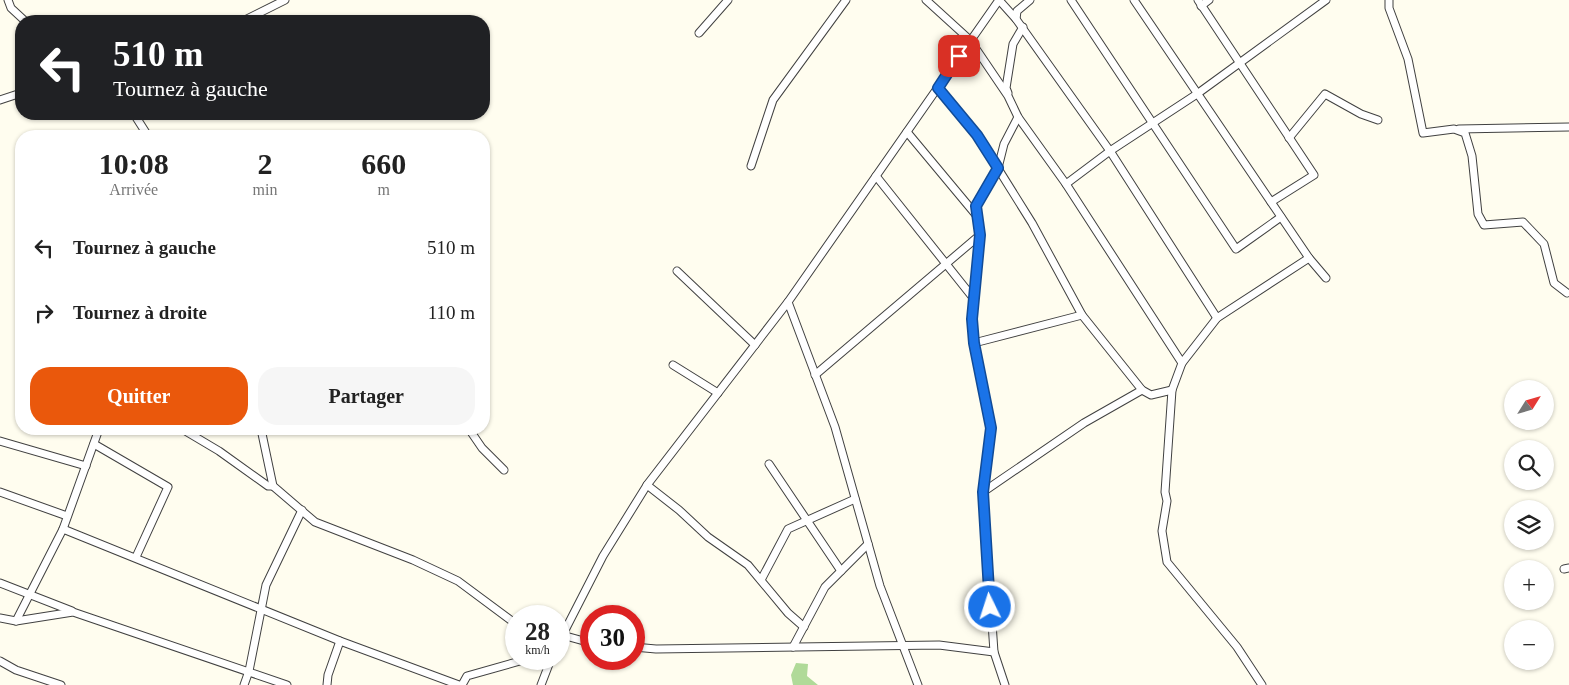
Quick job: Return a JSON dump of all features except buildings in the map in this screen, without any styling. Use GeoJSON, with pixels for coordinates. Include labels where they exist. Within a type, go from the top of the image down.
{"type":"FeatureCollection","features":[{"type":"Feature","properties":{"kind":"street"},"geometry":{"type":"LineString","coordinates":[[8,0],[11,8],[19,15]]}},
{"type":"Feature","properties":{"kind":"street"},"geometry":{"type":"LineString","coordinates":[[255,15],[286,0]]}},
{"type":"Feature","properties":{"kind":"street"},"geometry":{"type":"LineString","coordinates":[[699,32],[728,0]]}},
{"type":"Feature","properties":{"kind":"street"},"geometry":{"type":"LineString","coordinates":[[751,166],[772,100],[846,0]]}},
{"type":"Feature","properties":{"kind":"street"},"geometry":{"type":"LineString","coordinates":[[926,0],[970,40],[1008,96],[1018,117],[1066,184],[1182,363]]}},
{"type":"Feature","properties":{"kind":"street"},"geometry":{"type":"LineString","coordinates":[[570,620],[603,556],[647,485],[788,302],[999,0],[1023,27],[1110,151],[1217,318]]}},
{"type":"Feature","properties":{"kind":"street"},"geometry":{"type":"LineString","coordinates":[[1016,19],[1017,11],[1030,0]]}},
{"type":"Feature","properties":{"kind":"street"},"geometry":{"type":"LineString","coordinates":[[1071,0],[1236,249],[1281,217]]}},
{"type":"Feature","properties":{"kind":"street"},"geometry":{"type":"LineString","coordinates":[[1134,0],[1270,202],[1309,258],[1326,278]]}},
{"type":"Feature","properties":{"kind":"street"},"geometry":{"type":"LineString","coordinates":[[1209,0],[1200,3],[1314,175],[1270,202]]}},
{"type":"Feature","properties":{"kind":"street"},"geometry":{"type":"LineString","coordinates":[[1066,184],[1152,122],[1197,94],[1326,0]]}},
{"type":"Feature","properties":{"kind":"street"},"geometry":{"type":"LineString","coordinates":[[1389,0],[1389,8],[1408,59],[1424,132],[1454,129],[1569,127]]}},
{"type":"Feature","properties":{"kind":"street"},"geometry":{"type":"LineString","coordinates":[[1008,96],[1006,88],[1014,44],[1023,27]]}},
{"type":"Feature","properties":{"kind":"street"},"geometry":{"type":"LineString","coordinates":[[938,88],[977,135],[998,168],[1032,223],[1082,315],[1142,390],[1151,395],[1172,390]]}},
{"type":"Feature","properties":{"kind":"street"},"geometry":{"type":"LineString","coordinates":[[1289,138],[1325,94],[1361,114],[1378,120]]}},
{"type":"Feature","properties":{"kind":"street"},"geometry":{"type":"LineString","coordinates":[[0,100],[15,95]]}},
{"type":"Feature","properties":{"kind":"street"},"geometry":{"type":"LineString","coordinates":[[1005,685],[994,652],[983,492],[991,428],[974,343],[972,319],[980,235],[976,206],[998,168],[1004,144],[1018,117]]}},
{"type":"Feature","properties":{"kind":"street"},"geometry":{"type":"LineString","coordinates":[[1454,129],[1465,133],[1472,156],[1478,214],[1484,225],[1523,222],[1544,244],[1554,283],[1567,293]]}},
{"type":"Feature","properties":{"kind":"street"},"geometry":{"type":"LineString","coordinates":[[907,132],[977,217]]}},
{"type":"Feature","properties":{"kind":"street"},"geometry":{"type":"LineString","coordinates":[[876,176],[974,299]]}},
{"type":"Feature","properties":{"kind":"street"},"geometry":{"type":"LineString","coordinates":[[815,375],[980,235]]}},
{"type":"Feature","properties":{"kind":"street"},"geometry":{"type":"LineString","coordinates":[[1262,685],[1236,647],[1167,562],[1162,531],[1167,502],[1165,492],[1172,390],[1182,363],[1217,318],[1309,258]]}},
{"type":"Feature","properties":{"kind":"street"},"geometry":{"type":"LineString","coordinates":[[677,271],[755,345]]}},
{"type":"Feature","properties":{"kind":"street"},"geometry":{"type":"LineString","coordinates":[[788,302],[835,427],[880,586],[918,685]]}},
{"type":"Feature","properties":{"kind":"street"},"geometry":{"type":"LineString","coordinates":[[974,343],[1082,315]]}},
{"type":"Feature","properties":{"kind":"street"},"geometry":{"type":"LineString","coordinates":[[672,365],[718,392]]}},
{"type":"Feature","properties":{"kind":"street"},"geometry":{"type":"LineString","coordinates":[[983,492],[1084,423],[1142,390]]}},
{"type":"Feature","properties":{"kind":"street"},"geometry":{"type":"LineString","coordinates":[[16,621],[63,529],[97,435]]}},
{"type":"Feature","properties":{"kind":"street"},"geometry":{"type":"LineString","coordinates":[[192,435],[219,451],[268,486],[273,486],[315,522],[413,560],[458,581],[505,616]]}},
{"type":"Feature","properties":{"kind":"street"},"geometry":{"type":"LineString","coordinates":[[262,435],[273,486]]}},
{"type":"Feature","properties":{"kind":"street"},"geometry":{"type":"LineString","coordinates":[[473,435],[482,448],[504,470]]}},
{"type":"Feature","properties":{"kind":"street"},"geometry":{"type":"LineString","coordinates":[[0,441],[86,466]]}},
{"type":"Feature","properties":{"kind":"street"},"geometry":{"type":"LineString","coordinates":[[94,444],[168,487],[136,557]]}},
{"type":"Feature","properties":{"kind":"street"},"geometry":{"type":"LineString","coordinates":[[768,464],[841,571]]}},
{"type":"Feature","properties":{"kind":"street"},"geometry":{"type":"LineString","coordinates":[[647,485],[679,510],[708,537],[748,565],[788,613],[804,627]]}},
{"type":"Feature","properties":{"kind":"street"},"geometry":{"type":"LineString","coordinates":[[0,492],[67,516]]}},
{"type":"Feature","properties":{"kind":"street"},"geometry":{"type":"LineString","coordinates":[[760,580],[788,529],[855,499]]}},
{"type":"Feature","properties":{"kind":"street"},"geometry":{"type":"LineString","coordinates":[[244,685],[249,671],[266,584],[302,510]]}},
{"type":"Feature","properties":{"kind":"street"},"geometry":{"type":"LineString","coordinates":[[63,529],[340,641],[461,685],[466,676],[505,665]]}},
{"type":"Feature","properties":{"kind":"street"},"geometry":{"type":"LineString","coordinates":[[793,647],[825,587],[868,544]]}},
{"type":"Feature","properties":{"kind":"street"},"geometry":{"type":"LineString","coordinates":[[0,583],[73,612],[287,685]]}},
{"type":"Feature","properties":{"kind":"street"},"geometry":{"type":"LineString","coordinates":[[0,618],[16,621],[73,612]]}},
{"type":"Feature","properties":{"kind":"street"},"geometry":{"type":"LineString","coordinates":[[327,685],[328,675],[340,641]]}},
{"type":"Feature","properties":{"kind":"street"},"geometry":{"type":"LineString","coordinates":[[645,648],[939,645],[994,652]]}},
{"type":"Feature","properties":{"kind":"street"},"geometry":{"type":"LineString","coordinates":[[0,661],[16,670],[61,685]]}},
{"type":"Feature","properties":{"kind":"street"},"geometry":{"type":"LineString","coordinates":[[541,685],[547,670]]}},
{"type":"Feature","properties":{"kind":"green space"},"geometry":{"type":"Polygon","coordinates":[[[796,663],[808,664],[807,676],[818,685],[793,685],[791,675],[796,663]]]}},
{"type":"Feature","properties":{"kind":"route"},"geometry":{"type":"LineString","coordinates":[[959,56],[938,88],[977,135],[998,168],[976,206],[980,235],[972,319],[974,343],[991,428],[983,492],[990,607]]}}]}
